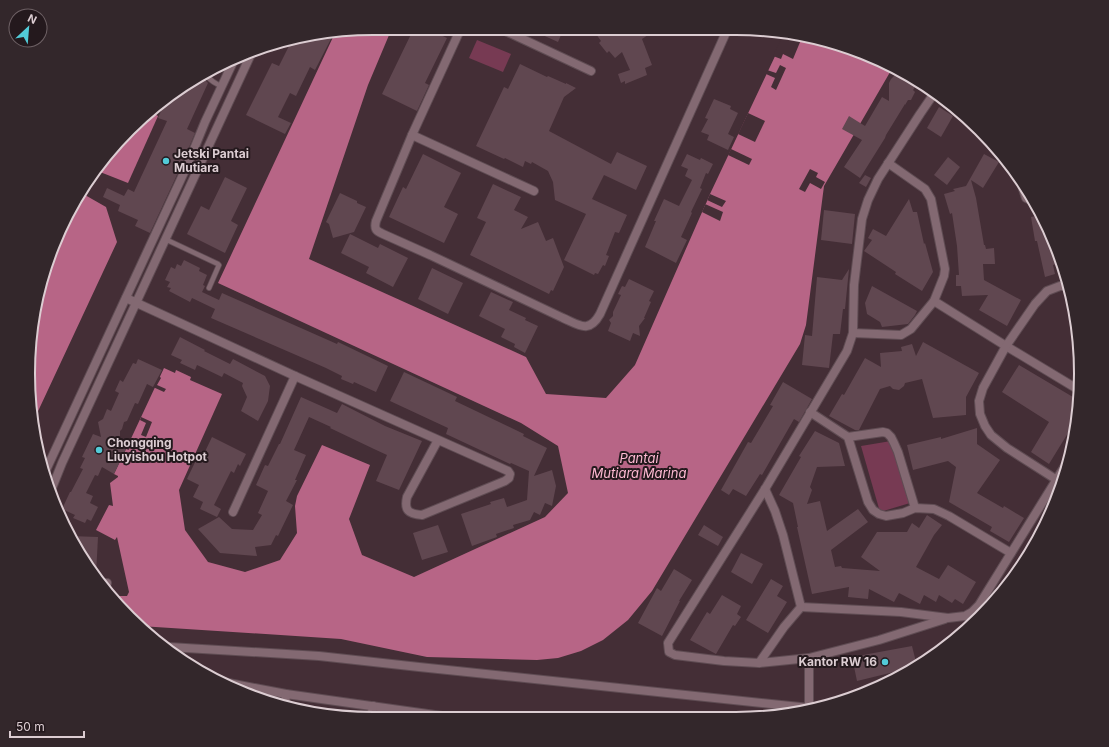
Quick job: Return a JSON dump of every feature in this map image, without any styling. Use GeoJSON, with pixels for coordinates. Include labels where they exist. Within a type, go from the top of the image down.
{"type":"FeatureCollection","features":[{"type":"Feature","properties":{"kind":"street"},"geometry":{"type":"LineString","coordinates":[[458,35],[412,135],[376,221],[375,228],[377,231],[581,326],[590,326],[596,321],[600,314],[725,35]]}},
{"type":"Feature","properties":{"kind":"street"},"geometry":{"type":"LineString","coordinates":[[514,35],[591,71]]}},
{"type":"Feature","properties":{"kind":"street"},"geometry":{"type":"LineString","coordinates":[[54,484],[249,59]]}},
{"type":"Feature","properties":{"kind":"street"},"geometry":{"type":"LineString","coordinates":[[48,465],[187,166],[231,67]]}},
{"type":"Feature","properties":{"kind":"street"},"geometry":{"type":"LineString","coordinates":[[932,98],[878,179],[868,200],[862,219],[854,285],[853,333],[847,351],[765,489],[670,639],[668,643],[669,652],[675,655],[724,661],[759,663],[809,658],[879,640],[948,618],[965,616],[979,605],[1056,481]]}},
{"type":"Feature","properties":{"kind":"street"},"geometry":{"type":"LineString","coordinates":[[412,135],[534,191]]}},
{"type":"Feature","properties":{"kind":"street"},"geometry":{"type":"LineString","coordinates":[[853,333],[901,335],[911,329],[934,301],[944,276],[945,269],[931,199],[925,189],[888,164]]}},
{"type":"Feature","properties":{"kind":"street"},"geometry":{"type":"LineString","coordinates":[[1057,480],[1007,448],[991,435],[980,414],[979,401],[983,388],[1006,346],[1035,304],[1047,291],[1062,286]]}},
{"type":"Feature","properties":{"kind":"street"},"geometry":{"type":"LineString","coordinates":[[126,298],[295,376],[508,471],[510,474],[509,478],[422,515],[414,515],[407,509],[407,496],[438,440]]}},
{"type":"Feature","properties":{"kind":"street"},"geometry":{"type":"LineString","coordinates":[[934,301],[1073,387]]}},
{"type":"Feature","properties":{"kind":"street"},"geometry":{"type":"LineString","coordinates":[[232,512],[295,376]]}},
{"type":"Feature","properties":{"kind":"street"},"geometry":{"type":"LineString","coordinates":[[810,412],[848,437],[868,502],[873,510],[886,516],[915,508],[934,510],[949,516],[1011,554]]}},
{"type":"Feature","properties":{"kind":"street"},"geometry":{"type":"LineString","coordinates":[[848,437],[883,432],[891,437],[898,452],[915,508]]}},
{"type":"Feature","properties":{"kind":"street"},"geometry":{"type":"LineString","coordinates":[[765,489],[783,535],[801,607]]}},
{"type":"Feature","properties":{"kind":"street"},"geometry":{"type":"LineString","coordinates":[[801,607],[900,612],[948,618]]}},
{"type":"Feature","properties":{"kind":"street"},"geometry":{"type":"LineString","coordinates":[[759,663],[784,627],[801,607]]}},
{"type":"Feature","properties":{"kind":"street"},"geometry":{"type":"LineString","coordinates":[[174,647],[319,656],[792,707]]}},
{"type":"Feature","properties":{"kind":"street"},"geometry":{"type":"LineString","coordinates":[[809,658],[811,703]]}},
{"type":"Feature","properties":{"kind":"street"},"geometry":{"type":"LineString","coordinates":[[244,686],[286,694],[411,712]]}},
{"type":"Feature","properties":{"kind":"street"},"geometry":{"type":"LineString","coordinates":[[285,700],[286,694]]}},
{"type":"Feature","properties":{"kind":"street"},"geometry":{"type":"LineString","coordinates":[[372,712],[373,706]]}},
{"type":"Feature","properties":{"kind":"lane"},"geometry":{"type":"LineString","coordinates":[[208,78],[222,86]]}},
{"type":"Feature","properties":{"kind":"lane"},"geometry":{"type":"LineString","coordinates":[[165,239],[219,265],[209,288]]}},
{"type":"Feature","properties":{"kind":"shaded area"},"geometry":{"type":"Polygon","coordinates":[[[477,40],[511,54],[503,72],[469,58],[477,40]]]}},
{"type":"Feature","properties":{"kind":"shaded area"},"geometry":{"type":"Polygon","coordinates":[[[891,441],[910,503],[880,512],[861,446],[891,441]]]}},
{"type":"Feature","properties":{"kind":"water","name":"Pantai Mutiara Marina"},"geometry":{"type":"Polygon","coordinates":[[[389,35],[368,85],[309,259],[526,357],[546,394],[606,398],[635,365],[710,194],[783,39],[844,53],[890,72],[824,186],[806,325],[800,344],[652,591],[628,620],[603,640],[581,651],[558,658],[537,660],[427,657],[341,639],[148,627],[134,613],[118,596],[127,596],[129,592],[117,537],[115,540],[96,530],[109,505],[113,506],[110,483],[118,477],[114,474],[126,449],[129,450],[128,445],[164,368],[175,373],[176,370],[191,377],[190,380],[222,394],[179,490],[185,530],[208,562],[245,572],[280,560],[297,533],[295,506],[297,496],[322,445],[370,465],[349,519],[362,555],[414,577],[545,517],[568,493],[558,446],[521,423],[218,283],[333,38],[389,35]]]}},
{"type":"Feature","properties":{"kind":"water"},"geometry":{"type":"Polygon","coordinates":[[[155,114],[158,116],[128,183],[101,172],[134,134],[155,114]]]}},
{"type":"Feature","properties":{"kind":"water"},"geometry":{"type":"Polygon","coordinates":[[[86,195],[106,207],[117,242],[37,412],[35,374],[38,329],[42,307],[53,265],[61,244],[86,195]]]}},
{"type":"Feature","properties":{"kind":"pier"},"geometry":{"type":"Polygon","coordinates":[[[781,38],[800,42],[793,59],[783,54],[781,59],[773,56],[781,38]]]}},
{"type":"Feature","properties":{"kind":"pier"},"geometry":{"type":"Polygon","coordinates":[[[780,65],[786,68],[776,90],[771,87],[775,78],[766,74],[767,70],[776,73],[780,65]]]}},
{"type":"Feature","properties":{"kind":"pier"},"geometry":{"type":"Polygon","coordinates":[[[748,113],[765,121],[755,142],[738,134],[748,113]]]}},
{"type":"Feature","properties":{"kind":"pier"},"geometry":{"type":"Polygon","coordinates":[[[731,149],[752,159],[749,165],[728,155],[731,149]]]}},
{"type":"Feature","properties":{"kind":"pier"},"geometry":{"type":"Polygon","coordinates":[[[810,169],[818,173],[816,177],[825,182],[821,189],[810,183],[805,192],[799,189],[810,169]]]}},
{"type":"Feature","properties":{"kind":"pier"},"geometry":{"type":"Polygon","coordinates":[[[710,194],[726,201],[722,207],[707,200],[710,194]]]}},
{"type":"Feature","properties":{"kind":"pier"},"geometry":{"type":"Polygon","coordinates":[[[705,204],[723,212],[720,221],[702,212],[705,204]]]}},
{"type":"Feature","properties":{"kind":"pier"},"geometry":{"type":"Polygon","coordinates":[[[159,376],[161,378],[157,385],[166,389],[164,392],[153,387],[159,376]]]}},
{"type":"Feature","properties":{"kind":"pier"},"geometry":{"type":"Polygon","coordinates":[[[141,417],[152,422],[146,437],[141,435],[146,423],[140,420],[141,417]]]}},
{"type":"Feature","properties":{"kind":"building"},"geometry":{"type":"Polygon","coordinates":[[[411,35],[441,35],[447,38],[425,83],[429,85],[417,111],[382,94],[411,35]]]}},
{"type":"Feature","properties":{"kind":"building"},"geometry":{"type":"Polygon","coordinates":[[[542,35],[561,35],[558,42],[542,35]]]}},
{"type":"Feature","properties":{"kind":"building"},"geometry":{"type":"Polygon","coordinates":[[[597,35],[648,35],[642,39],[652,65],[645,68],[647,75],[625,84],[625,81],[621,83],[618,74],[630,70],[622,52],[615,58],[609,51],[607,53],[599,43],[601,41],[597,35]]]}},
{"type":"Feature","properties":{"kind":"building"},"geometry":{"type":"Polygon","coordinates":[[[332,38],[315,70],[310,67],[296,96],[290,93],[278,117],[291,123],[285,134],[246,115],[272,63],[279,66],[289,46],[332,38]]]}},
{"type":"Feature","properties":{"kind":"building"},"geometry":{"type":"Polygon","coordinates":[[[520,64],[547,77],[548,76],[576,88],[564,97],[549,131],[611,164],[617,152],[647,166],[636,190],[604,175],[592,199],[627,215],[619,233],[615,232],[606,255],[609,256],[605,266],[603,265],[598,274],[595,273],[594,275],[564,260],[586,214],[555,200],[553,182],[548,171],[532,162],[531,164],[525,161],[523,167],[476,146],[504,87],[508,89],[520,64]]]}},
{"type":"Feature","properties":{"kind":"building"},"geometry":{"type":"Polygon","coordinates":[[[896,75],[915,87],[913,90],[915,92],[911,100],[908,100],[905,104],[860,178],[844,167],[862,140],[842,129],[849,116],[865,126],[882,97],[889,101],[889,83],[896,75]]]}},
{"type":"Feature","properties":{"kind":"building","name":"Jetski Pantai Mutiara"},"geometry":{"type":"Polygon","coordinates":[[[205,80],[208,83],[187,129],[195,133],[150,233],[135,226],[138,220],[118,211],[120,205],[103,197],[107,188],[124,196],[128,189],[134,192],[167,121],[158,118],[162,109],[185,92],[205,80]]]}},
{"type":"Feature","properties":{"kind":"building"},"geometry":{"type":"Polygon","coordinates":[[[714,99],[731,106],[730,109],[738,113],[728,134],[734,137],[728,150],[707,140],[709,135],[701,132],[708,119],[705,118],[714,99]]]}},
{"type":"Feature","properties":{"kind":"building"},"geometry":{"type":"Polygon","coordinates":[[[939,107],[953,116],[941,137],[927,128],[939,107]]]}},
{"type":"Feature","properties":{"kind":"building"},"geometry":{"type":"Polygon","coordinates":[[[423,154],[461,173],[444,207],[458,214],[444,243],[389,217],[403,187],[406,189],[423,154]]]}},
{"type":"Feature","properties":{"kind":"building"},"geometry":{"type":"Polygon","coordinates":[[[687,154],[700,160],[701,158],[713,164],[708,174],[706,173],[700,188],[702,189],[681,237],[687,240],[676,263],[645,247],[656,221],[654,221],[664,199],[679,206],[692,180],[685,176],[688,169],[681,166],[687,154]]]}},
{"type":"Feature","properties":{"kind":"building"},"geometry":{"type":"Polygon","coordinates":[[[984,154],[999,162],[983,188],[971,180],[976,198],[984,245],[986,249],[994,248],[995,264],[983,264],[984,280],[1021,300],[1007,326],[979,310],[988,295],[962,296],[961,286],[956,286],[956,275],[959,275],[957,246],[952,213],[950,214],[944,194],[955,191],[953,189],[966,186],[984,154]]]}},
{"type":"Feature","properties":{"kind":"building"},"geometry":{"type":"Polygon","coordinates":[[[948,157],[960,167],[947,185],[934,175],[948,157]]]}},
{"type":"Feature","properties":{"kind":"building"},"geometry":{"type":"Polygon","coordinates":[[[865,175],[871,178],[866,187],[859,183],[865,175]]]}},
{"type":"Feature","properties":{"kind":"building"},"geometry":{"type":"Polygon","coordinates":[[[225,177],[247,188],[231,221],[238,225],[225,253],[187,234],[201,206],[209,210],[225,177]]]}},
{"type":"Feature","properties":{"kind":"building"},"geometry":{"type":"Polygon","coordinates":[[[493,184],[521,197],[514,210],[528,217],[521,229],[538,222],[546,241],[553,238],[564,267],[553,291],[551,290],[549,294],[470,255],[486,222],[477,218],[493,184]]]}},
{"type":"Feature","properties":{"kind":"building"},"geometry":{"type":"Polygon","coordinates":[[[340,193],[366,207],[354,232],[333,238],[329,224],[326,222],[340,193]]]}},
{"type":"Feature","properties":{"kind":"building"},"geometry":{"type":"Polygon","coordinates":[[[909,199],[913,212],[917,212],[924,244],[925,243],[933,272],[922,291],[895,274],[896,272],[864,251],[872,240],[868,238],[873,229],[886,236],[909,199]]]}},
{"type":"Feature","properties":{"kind":"building"},"geometry":{"type":"Polygon","coordinates":[[[824,210],[855,214],[852,244],[821,240],[824,210]]]}},
{"type":"Feature","properties":{"kind":"building"},"geometry":{"type":"Polygon","coordinates":[[[1035,216],[1048,244],[1056,264],[1053,265],[1055,274],[1045,277],[1037,241],[1035,241],[1031,217],[1035,216]]]}},
{"type":"Feature","properties":{"kind":"building"},"geometry":{"type":"Polygon","coordinates":[[[350,234],[378,248],[380,244],[408,258],[393,287],[366,273],[369,267],[341,253],[350,234]]]}},
{"type":"Feature","properties":{"kind":"building"},"geometry":{"type":"Polygon","coordinates":[[[184,260],[200,268],[199,271],[207,275],[202,292],[219,300],[222,293],[337,344],[338,342],[388,366],[376,392],[354,382],[353,384],[341,379],[342,376],[326,368],[211,318],[215,309],[192,298],[190,302],[169,291],[171,288],[167,287],[170,282],[165,280],[171,267],[175,269],[177,264],[181,266],[184,260]]]}},
{"type":"Feature","properties":{"kind":"building"},"geometry":{"type":"Polygon","coordinates":[[[432,268],[463,283],[448,314],[418,299],[432,268]]]}},
{"type":"Feature","properties":{"kind":"building"},"geometry":{"type":"Polygon","coordinates":[[[849,269],[845,309],[843,309],[840,334],[833,334],[829,368],[802,365],[805,335],[812,336],[817,277],[842,280],[849,269]]]}},
{"type":"Feature","properties":{"kind":"building"},"geometry":{"type":"Polygon","coordinates":[[[629,279],[654,291],[649,301],[651,302],[645,318],[639,326],[640,336],[633,333],[630,341],[608,331],[611,323],[609,320],[613,316],[613,312],[621,295],[618,294],[622,286],[625,287],[629,279]]]}},
{"type":"Feature","properties":{"kind":"building"},"geometry":{"type":"Polygon","coordinates":[[[872,286],[917,311],[908,324],[882,327],[880,322],[867,314],[865,303],[872,286]]]}},
{"type":"Feature","properties":{"kind":"building"},"geometry":{"type":"Polygon","coordinates":[[[491,292],[513,302],[509,310],[526,318],[525,320],[538,326],[525,353],[514,347],[515,344],[501,337],[505,329],[479,316],[491,292]]]}},
{"type":"Feature","properties":{"kind":"building"},"geometry":{"type":"Polygon","coordinates":[[[180,337],[230,364],[233,359],[265,376],[270,386],[268,401],[258,421],[241,411],[247,397],[242,386],[243,383],[224,373],[222,377],[197,365],[195,370],[180,363],[182,360],[171,355],[180,337]]]}},
{"type":"Feature","properties":{"kind":"building"},"geometry":{"type":"Polygon","coordinates":[[[923,342],[979,373],[966,397],[966,415],[933,418],[922,379],[905,383],[899,390],[893,389],[890,386],[880,389],[859,430],[855,430],[829,416],[842,394],[844,395],[865,358],[881,367],[880,353],[902,351],[901,347],[912,344],[916,356],[923,342]]]}},
{"type":"Feature","properties":{"kind":"building"},"geometry":{"type":"Polygon","coordinates":[[[138,359],[162,370],[153,387],[147,384],[138,404],[135,403],[127,421],[124,422],[116,444],[126,449],[114,474],[102,467],[98,476],[95,475],[86,493],[93,496],[90,503],[98,507],[91,521],[87,519],[85,523],[73,518],[75,515],[64,510],[63,507],[83,469],[80,468],[85,458],[82,457],[93,434],[101,437],[98,422],[103,419],[107,409],[111,411],[119,393],[115,391],[120,380],[123,382],[133,363],[136,364],[138,359]]]}},
{"type":"Feature","properties":{"kind":"building"},"geometry":{"type":"Polygon","coordinates":[[[1019,365],[1073,397],[1068,433],[1049,464],[1031,452],[1049,422],[1002,392],[1019,365]]]}},
{"type":"Feature","properties":{"kind":"building"},"geometry":{"type":"Polygon","coordinates":[[[404,372],[457,397],[455,401],[524,434],[523,436],[547,448],[534,476],[552,470],[556,486],[552,506],[545,503],[540,515],[534,512],[530,520],[513,525],[514,528],[496,534],[497,537],[472,546],[461,514],[504,498],[507,507],[527,500],[529,471],[511,463],[510,464],[446,434],[448,428],[390,401],[404,372]]]}},
{"type":"Feature","properties":{"kind":"building"},"geometry":{"type":"Polygon","coordinates":[[[783,382],[812,399],[799,422],[794,419],[762,475],[760,474],[746,496],[733,489],[729,495],[721,490],[748,442],[751,443],[773,406],[770,405],[783,382]]]}},
{"type":"Feature","properties":{"kind":"building"},"geometry":{"type":"Polygon","coordinates":[[[301,397],[337,413],[342,404],[385,426],[422,441],[399,490],[376,481],[387,455],[309,417],[294,450],[306,455],[295,480],[297,480],[286,501],[293,505],[278,536],[276,535],[271,545],[255,547],[257,556],[220,553],[198,529],[219,517],[232,529],[253,530],[262,515],[258,513],[268,491],[256,485],[265,465],[268,466],[280,444],[301,397]]]}},
{"type":"Feature","properties":{"kind":"building"},"geometry":{"type":"Polygon","coordinates":[[[977,428],[977,444],[1000,460],[977,493],[1003,508],[1004,506],[1024,518],[1009,542],[990,531],[992,527],[949,502],[956,467],[948,461],[913,470],[907,445],[941,437],[941,439],[977,428]]]}},
{"type":"Feature","properties":{"kind":"building"},"geometry":{"type":"Polygon","coordinates":[[[815,431],[839,443],[845,466],[817,467],[810,487],[812,490],[807,504],[820,501],[827,531],[858,509],[868,522],[831,550],[835,567],[841,566],[842,568],[880,571],[861,557],[877,532],[907,532],[912,523],[919,528],[927,515],[942,525],[934,535],[916,567],[939,579],[948,565],[976,582],[963,604],[955,599],[952,603],[939,595],[936,602],[924,595],[920,604],[899,593],[894,602],[869,589],[868,599],[848,597],[849,587],[812,594],[793,503],[779,495],[801,457],[799,456],[815,431]]]}},
{"type":"Feature","properties":{"kind":"building"},"geometry":{"type":"Polygon","coordinates":[[[212,437],[246,454],[240,466],[238,464],[234,473],[231,471],[214,505],[221,509],[217,517],[200,509],[203,502],[193,497],[199,485],[187,479],[197,458],[201,460],[212,437]]]}},
{"type":"Feature","properties":{"kind":"building"},"geometry":{"type":"Polygon","coordinates":[[[438,525],[448,552],[422,560],[413,533],[438,525]]]}},
{"type":"Feature","properties":{"kind":"building"},"geometry":{"type":"Polygon","coordinates":[[[704,525],[723,537],[718,546],[698,535],[704,525]]]}},
{"type":"Feature","properties":{"kind":"building"},"geometry":{"type":"Polygon","coordinates":[[[77,536],[98,537],[96,568],[77,536]]]}},
{"type":"Feature","properties":{"kind":"building"},"geometry":{"type":"Polygon","coordinates":[[[741,553],[763,564],[752,584],[731,572],[741,553]]]}},
{"type":"Feature","properties":{"kind":"building"},"geometry":{"type":"Polygon","coordinates":[[[674,569],[692,580],[679,601],[662,636],[638,623],[657,588],[661,591],[674,569]]]}},
{"type":"Feature","properties":{"kind":"building"},"geometry":{"type":"Polygon","coordinates":[[[771,579],[783,586],[777,596],[787,602],[768,633],[746,620],[771,579]]]}},
{"type":"Feature","properties":{"kind":"building"},"geometry":{"type":"Polygon","coordinates":[[[722,595],[741,606],[737,614],[741,617],[735,626],[733,625],[716,654],[690,640],[707,612],[710,614],[722,595]]]}},
{"type":"Feature","properties":{"kind":"building","name":"Kantor RW 16"},"geometry":{"type":"Polygon","coordinates":[[[912,646],[916,660],[894,672],[857,681],[852,657],[912,646]]]}},
{"type":"Feature","properties":{"kind":"place","name":"Jetski Pantai Mutiara"},"geometry":{"type":"Point","coordinates":[166,161]}},
{"type":"Feature","properties":{"kind":"place","name":"Chongqing Liuyishou Hotpot"},"geometry":{"type":"Point","coordinates":[99,450]}},
{"type":"Feature","properties":{"kind":"place","name":"Kantor RW 16"},"geometry":{"type":"Point","coordinates":[885,662]}}]}
